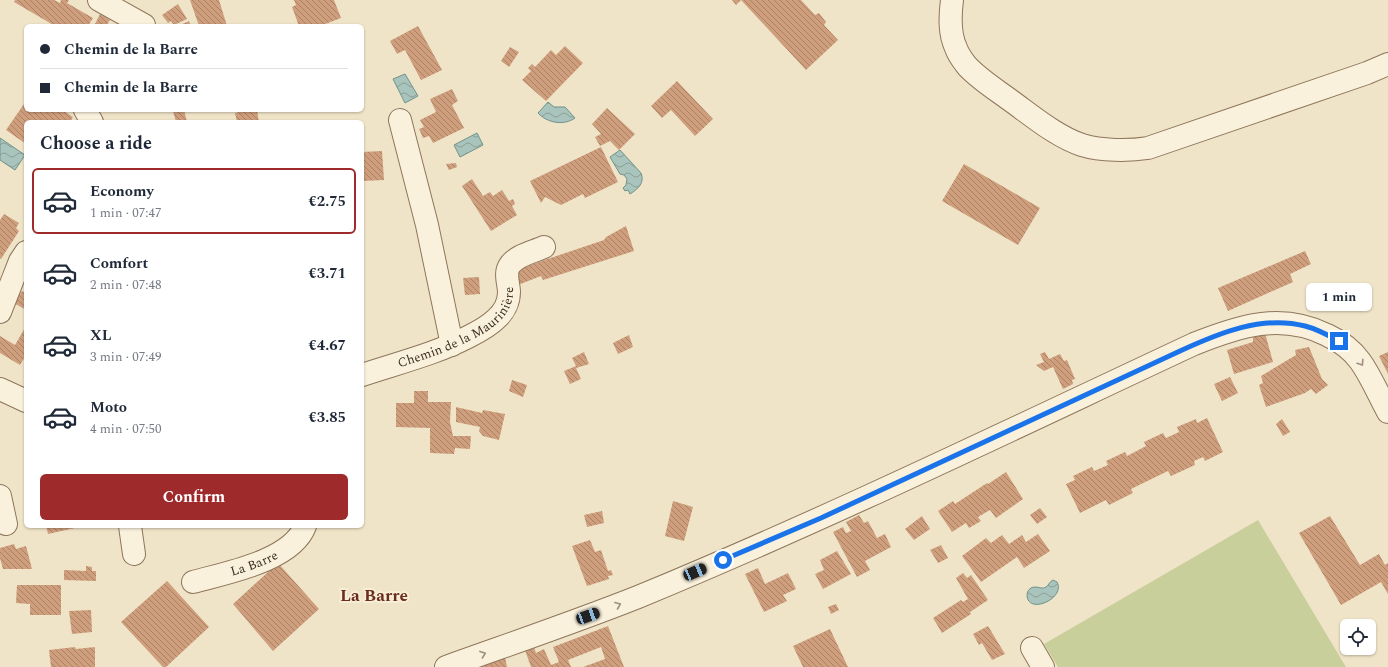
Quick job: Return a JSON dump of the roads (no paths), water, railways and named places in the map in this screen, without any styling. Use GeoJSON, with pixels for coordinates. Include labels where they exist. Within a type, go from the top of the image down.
{"type":"FeatureCollection","features":[{"type":"Feature","properties":{"kind":"street"},"geometry":{"type":"LineString","coordinates":[[99,0],[142,24]]}},
{"type":"Feature","properties":{"kind":"street"},"geometry":{"type":"LineString","coordinates":[[952,0],[951,20],[953,40],[956,49],[966,65],[990,86],[1037,119],[1064,137],[1084,146],[1115,150],[1138,150],[1148,148],[1367,73],[1388,64]]}},
{"type":"Feature","properties":{"kind":"street"},"geometry":{"type":"LineString","coordinates":[[400,120],[427,225],[452,345]]}},
{"type":"Feature","properties":{"kind":"street","name":"Chemin de la Maurinière"},"geometry":{"type":"LineString","coordinates":[[364,374],[452,345],[481,330],[497,319],[508,299],[507,271],[509,266],[524,255],[544,248]]}},
{"type":"Feature","properties":{"kind":"street"},"geometry":{"type":"LineString","coordinates":[[0,312],[20,261],[24,255]]}},
{"type":"Feature","properties":{"kind":"street"},"geometry":{"type":"LineString","coordinates":[[446,667],[602,611],[639,596],[821,518],[1194,344],[1241,327],[1260,324],[1294,324],[1318,330],[1339,341],[1361,362],[1388,412]]}},
{"type":"Feature","properties":{"kind":"street"},"geometry":{"type":"LineString","coordinates":[[0,389],[24,400]]}},
{"type":"Feature","properties":{"kind":"street"},"geometry":{"type":"LineString","coordinates":[[0,496],[6,524]]}},
{"type":"Feature","properties":{"kind":"street"},"geometry":{"type":"LineString","coordinates":[[130,528],[134,554]]}},
{"type":"Feature","properties":{"kind":"street","name":"La Barre"},"geometry":{"type":"LineString","coordinates":[[193,582],[256,564],[289,546],[304,528]]}},
{"type":"Feature","properties":{"kind":"street"},"geometry":{"type":"LineString","coordinates":[[1032,648],[1043,667]]}},
{"type":"Feature","properties":{"kind":"water"},"geometry":{"type":"Polygon","coordinates":[[[405,74],[418,96],[405,103],[393,79],[405,74]]]}},
{"type":"Feature","properties":{"kind":"water"},"geometry":{"type":"Polygon","coordinates":[[[548,102],[554,107],[565,107],[575,118],[561,123],[546,119],[538,113],[548,102]]]}},
{"type":"Feature","properties":{"kind":"water"},"geometry":{"type":"Polygon","coordinates":[[[477,133],[483,145],[460,157],[454,145],[477,133]]]}},
{"type":"Feature","properties":{"kind":"water"},"geometry":{"type":"Polygon","coordinates":[[[0,138],[24,154],[15,170],[0,160],[0,138]]]}},
{"type":"Feature","properties":{"kind":"water"},"geometry":{"type":"Polygon","coordinates":[[[620,150],[641,173],[642,177],[640,185],[630,194],[628,190],[625,191],[623,188],[626,185],[627,179],[624,175],[620,174],[610,157],[620,150]]]}},
{"type":"Feature","properties":{"kind":"water"},"geometry":{"type":"Polygon","coordinates":[[[1053,580],[1057,582],[1058,588],[1056,594],[1052,598],[1040,604],[1029,602],[1027,595],[1030,589],[1033,587],[1044,588],[1053,580]]]}},
{"type":"Feature","properties":{"kind":"district","name":"La Barre"},"geometry":{"type":"Point","coordinates":[374,596]}}]}
